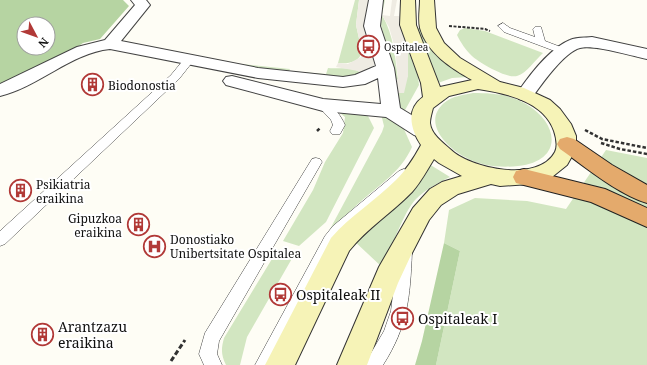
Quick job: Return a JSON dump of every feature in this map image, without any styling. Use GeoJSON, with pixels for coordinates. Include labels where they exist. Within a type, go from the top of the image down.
{"type":"FeatureCollection","features":[{"type":"Feature","properties":{"kind":"highway"},"geometry":{"type":"LineString","coordinates":[[567,144],[604,170],[647,195]]}},
{"type":"Feature","properties":{"kind":"highway"},"geometry":{"type":"LineString","coordinates":[[524,177],[597,195],[647,218]]}},
{"type":"Feature","properties":{"kind":"main road"},"geometry":{"type":"LineString","coordinates":[[408,0],[408,25],[430,83],[432,98]]}},
{"type":"Feature","properties":{"kind":"main road"},"geometry":{"type":"LineString","coordinates":[[427,0],[428,26],[434,40],[442,50],[459,65],[497,86]]}},
{"type":"Feature","properties":{"kind":"main road"},"geometry":{"type":"LineString","coordinates":[[280,365],[340,245],[348,235],[402,187],[415,173],[426,144],[420,121],[421,112],[425,104],[432,98],[444,90],[478,84],[497,86],[526,95],[542,104],[556,116],[565,130],[567,144],[564,155],[556,165],[542,173],[524,177],[509,178],[492,177],[467,170],[446,160],[426,144]]}},
{"type":"Feature","properties":{"kind":"main road"},"geometry":{"type":"LineString","coordinates":[[352,365],[393,262],[417,219],[431,201],[439,194],[455,186],[492,177]]}},
{"type":"Feature","properties":{"kind":"street"},"geometry":{"type":"LineString","coordinates":[[110,44],[143,5],[138,0]]}},
{"type":"Feature","properties":{"kind":"street"},"geometry":{"type":"LineString","coordinates":[[376,0],[372,26],[385,68],[391,111]]}},
{"type":"Feature","properties":{"kind":"street"},"geometry":{"type":"LineString","coordinates":[[526,95],[534,82],[563,50],[576,43],[592,42],[647,54]]}},
{"type":"Feature","properties":{"kind":"street"},"geometry":{"type":"LineString","coordinates":[[0,92],[83,49],[100,44],[110,44],[189,60],[343,82],[360,80],[385,68]]}},
{"type":"Feature","properties":{"kind":"street"},"geometry":{"type":"LineString","coordinates":[[229,66],[223,79],[322,105],[391,111],[426,144]]}},
{"type":"Feature","properties":{"kind":"lane"},"geometry":{"type":"LineString","coordinates":[[503,26],[506,30],[563,50]]}},
{"type":"Feature","properties":{"kind":"lane"},"geometry":{"type":"LineString","coordinates":[[538,29],[541,43]]}},
{"type":"Feature","properties":{"kind":"lane"},"geometry":{"type":"LineString","coordinates":[[0,240],[175,77],[189,60]]}},
{"type":"Feature","properties":{"kind":"lane"},"geometry":{"type":"LineString","coordinates":[[322,105],[336,118],[339,125],[336,130]]}},
{"type":"Feature","properties":{"kind":"lane"},"geometry":{"type":"LineString","coordinates":[[264,365],[334,235],[426,144]]}},
{"type":"Feature","properties":{"kind":"lane"},"geometry":{"type":"LineString","coordinates":[[213,365],[208,354],[211,339],[316,162]]}},
{"type":"Feature","properties":{"kind":"lane"},"geometry":{"type":"LineString","coordinates":[[373,365],[388,343],[399,316],[402,301],[406,239]]}},
{"type":"Feature","properties":{"kind":"path"},"geometry":{"type":"LineString","coordinates":[[317,131],[320,128]]}},
{"type":"Feature","properties":{"kind":"path"},"geometry":{"type":"LineString","coordinates":[[587,134],[582,128],[602,139],[647,148]]}},
{"type":"Feature","properties":{"kind":"path"},"geometry":{"type":"LineString","coordinates":[[598,142],[620,149],[647,154]]}},
{"type":"Feature","properties":{"kind":"path"},"geometry":{"type":"LineString","coordinates":[[171,361],[185,340]]}},
{"type":"Feature","properties":{"kind":"green space"},"geometry":{"type":"Polygon","coordinates":[[[0,0],[123,0],[129,6],[100,39],[83,43],[64,56],[0,84],[0,0]]]}},
{"type":"Feature","properties":{"kind":"green space"},"geometry":{"type":"Polygon","coordinates":[[[355,0],[359,0],[356,25],[362,52],[355,61],[349,63],[338,63],[355,0]]]}},
{"type":"Feature","properties":{"kind":"green space"},"geometry":{"type":"Polygon","coordinates":[[[383,0],[385,0],[382,15],[392,38],[398,80],[390,82],[391,67],[389,54],[381,25],[383,0]]]}},
{"type":"Feature","properties":{"kind":"green space"},"geometry":{"type":"Polygon","coordinates":[[[417,28],[421,28],[430,45],[440,57],[468,77],[452,78],[438,83],[417,28]]]}},
{"type":"Feature","properties":{"kind":"green space"},"geometry":{"type":"Polygon","coordinates":[[[465,28],[485,31],[543,53],[528,69],[517,76],[500,73],[472,56],[467,51],[457,35],[460,30],[465,28]]]}},
{"type":"Feature","properties":{"kind":"green space"},"geometry":{"type":"Polygon","coordinates":[[[408,50],[418,76],[419,85],[402,113],[392,93],[408,76],[408,50]]]}},
{"type":"Feature","properties":{"kind":"green space"},"geometry":{"type":"Polygon","coordinates":[[[242,64],[290,69],[289,71],[326,74],[328,68],[354,69],[361,73],[348,77],[259,68],[242,64]]]}},
{"type":"Feature","properties":{"kind":"green space"},"geometry":{"type":"Polygon","coordinates":[[[473,93],[493,94],[514,98],[537,112],[545,121],[550,131],[552,141],[549,149],[543,157],[533,163],[511,167],[484,164],[471,160],[458,153],[444,141],[436,126],[435,118],[438,110],[450,99],[473,93]]]}},
{"type":"Feature","properties":{"kind":"green space"},"geometry":{"type":"Polygon","coordinates":[[[336,110],[366,112],[374,128],[326,222],[299,246],[283,241],[313,190],[325,162],[343,133],[345,117],[336,110]]]}},
{"type":"Feature","properties":{"kind":"green space"},"geometry":{"type":"Polygon","coordinates":[[[381,114],[403,127],[412,147],[396,171],[329,231],[382,132],[384,126],[381,114]]]}},
{"type":"Feature","properties":{"kind":"green space"},"geometry":{"type":"Polygon","coordinates":[[[606,150],[647,158],[647,365],[436,365],[460,251],[444,243],[449,210],[475,198],[527,201],[566,209],[606,150]]]}},
{"type":"Feature","properties":{"kind":"green space"},"geometry":{"type":"Polygon","coordinates":[[[429,164],[450,177],[424,192],[411,205],[383,268],[352,239],[429,164]]]}},
{"type":"Feature","properties":{"kind":"green space"},"geometry":{"type":"Polygon","coordinates":[[[444,243],[460,251],[436,365],[415,365],[422,341],[444,243]]]}},
{"type":"Feature","properties":{"kind":"green space"},"geometry":{"type":"Polygon","coordinates":[[[278,249],[294,255],[247,337],[240,365],[226,365],[222,352],[224,338],[278,249]]]}},
{"type":"Feature","properties":{"kind":"shaded area"},"geometry":{"type":"Polygon","coordinates":[[[359,0],[370,0],[375,60],[375,63],[370,70],[361,73],[358,71],[336,67],[338,63],[348,64],[361,57],[362,52],[356,25],[359,0]]]}},
{"type":"Feature","properties":{"kind":"shaded area"},"geometry":{"type":"Polygon","coordinates":[[[392,0],[397,0],[394,16],[399,16],[400,26],[408,50],[408,76],[404,93],[392,93],[390,82],[398,79],[395,48],[389,27],[382,15],[390,16],[392,0]]]}},
{"type":"Feature","properties":{"kind":"place","name":"Ospitalea"},"geometry":{"type":"Point","coordinates":[369,47]}},
{"type":"Feature","properties":{"kind":"place","name":"Biodonostia"},"geometry":{"type":"Point","coordinates":[92,85]}},
{"type":"Feature","properties":{"kind":"place","name":"Psikiatria eraikina"},"geometry":{"type":"Point","coordinates":[21,191]}},
{"type":"Feature","properties":{"kind":"place","name":"Gipuzkoa eraikina"},"geometry":{"type":"Point","coordinates":[138,225]}},
{"type":"Feature","properties":{"kind":"place","name":"Donostiako Unibertsitate Ospitalea"},"geometry":{"type":"Point","coordinates":[154,246]}},
{"type":"Feature","properties":{"kind":"place","name":"Ospitaleak II"},"geometry":{"type":"Point","coordinates":[280,294]}},
{"type":"Feature","properties":{"kind":"place","name":"Ospitaleak I"},"geometry":{"type":"Point","coordinates":[403,318]}},
{"type":"Feature","properties":{"kind":"place","name":"Arantzazu eraikina"},"geometry":{"type":"Point","coordinates":[42,334]}}]}
